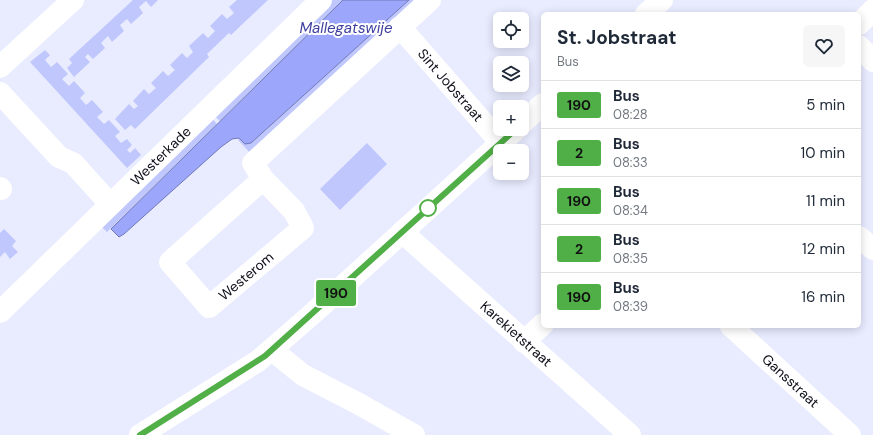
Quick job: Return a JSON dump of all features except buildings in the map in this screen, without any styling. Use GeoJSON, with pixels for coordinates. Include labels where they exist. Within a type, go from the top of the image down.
{"type":"FeatureCollection","features":[{"type":"Feature","properties":{"kind":"street"},"geometry":{"type":"LineString","coordinates":[[0,67],[73,0]]}},
{"type":"Feature","properties":{"kind":"street","name":"Westerkade"},"geometry":{"type":"LineString","coordinates":[[0,312],[321,0]]}},
{"type":"Feature","properties":{"kind":"street"},"geometry":{"type":"LineString","coordinates":[[258,171],[400,27],[430,0]]}},
{"type":"Feature","properties":{"kind":"street"},"geometry":{"type":"LineString","coordinates":[[648,12],[662,0]]}},
{"type":"Feature","properties":{"kind":"street"},"geometry":{"type":"LineString","coordinates":[[861,22],[873,10]]}},
{"type":"Feature","properties":{"kind":"street","name":"Sint Jobstraat"},"geometry":{"type":"LineString","coordinates":[[400,27],[493,121]]}},
{"type":"Feature","properties":{"kind":"street"},"geometry":{"type":"LineString","coordinates":[[861,48],[873,61]]}},
{"type":"Feature","properties":{"kind":"street"},"geometry":{"type":"LineString","coordinates":[[0,94],[59,157],[73,164],[110,204]]}},
{"type":"Feature","properties":{"kind":"street"},"geometry":{"type":"LineString","coordinates":[[529,117],[541,106]]}},
{"type":"Feature","properties":{"kind":"street"},"geometry":{"type":"LineString","coordinates":[[140,435],[252,365],[272,350],[508,136]]}},
{"type":"Feature","properties":{"kind":"street","name":"Westerom"},"geometry":{"type":"LineString","coordinates":[[258,171],[294,211],[303,228],[209,307],[170,262],[258,171]]}},
{"type":"Feature","properties":{"kind":"street","name":"Karekietstraat"},"geometry":{"type":"LineString","coordinates":[[402,232],[630,435]]}},
{"type":"Feature","properties":{"kind":"street"},"geometry":{"type":"LineString","coordinates":[[861,239],[873,249]]}},
{"type":"Feature","properties":{"kind":"street"},"geometry":{"type":"LineString","coordinates":[[524,342],[541,326]]}},
{"type":"Feature","properties":{"kind":"street","name":"Gansstraat"},"geometry":{"type":"LineString","coordinates":[[733,328],[850,435]]}},
{"type":"Feature","properties":{"kind":"street"},"geometry":{"type":"LineString","coordinates":[[272,350],[303,375],[414,435]]}},
{"type":"Feature","properties":{"kind":"shaded area"},"geometry":{"type":"Polygon","coordinates":[[[133,0],[158,0],[151,7],[146,1],[139,7],[143,13],[131,24],[127,19],[120,25],[124,31],[112,42],[108,36],[101,43],[105,48],[93,59],[88,54],[85,57],[90,62],[74,77],[67,68],[72,63],[69,59],[133,0]]]}},
{"type":"Feature","properties":{"kind":"shaded area"},"geometry":{"type":"Polygon","coordinates":[[[237,0],[268,0],[231,35],[229,33],[207,54],[209,57],[135,129],[131,125],[125,130],[115,119],[129,104],[134,109],[138,106],[133,101],[144,89],[149,94],[156,88],[151,83],[163,71],[168,76],[175,70],[170,65],[182,53],[187,58],[193,52],[189,46],[203,33],[208,38],[215,31],[210,26],[222,14],[227,19],[234,13],[229,7],[237,0]]]}},
{"type":"Feature","properties":{"kind":"shaded area"},"geometry":{"type":"Polygon","coordinates":[[[328,0],[343,0],[220,121],[211,113],[328,0]]]}},
{"type":"Feature","properties":{"kind":"shaded area"},"geometry":{"type":"Polygon","coordinates":[[[409,0],[423,0],[252,155],[238,140],[239,138],[251,143],[409,0]]]}},
{"type":"Feature","properties":{"kind":"shaded area"},"geometry":{"type":"Polygon","coordinates":[[[45,50],[50,55],[45,60],[51,67],[57,62],[68,74],[62,79],[69,86],[74,81],[85,93],[80,98],[86,105],[92,100],[103,112],[97,117],[104,124],[109,120],[120,132],[115,136],[121,143],[127,139],[132,145],[127,150],[130,153],[135,148],[141,155],[127,168],[30,62],[45,50]]]}},
{"type":"Feature","properties":{"kind":"shaded area"},"geometry":{"type":"Polygon","coordinates":[[[209,115],[217,124],[107,232],[98,223],[209,115]]]}},
{"type":"Feature","properties":{"kind":"shaded area"},"geometry":{"type":"Polygon","coordinates":[[[367,143],[387,164],[340,210],[320,189],[367,143]]]}},
{"type":"Feature","properties":{"kind":"shaded area"},"geometry":{"type":"Polygon","coordinates":[[[4,229],[16,241],[12,246],[18,252],[10,259],[5,252],[0,257],[0,233],[4,229]]]}},
{"type":"Feature","properties":{"kind":"water","name":"Mallegatswije"},"geometry":{"type":"Polygon","coordinates":[[[343,0],[409,0],[251,143],[245,144],[239,138],[232,139],[119,237],[111,229],[343,0]]]}},
{"type":"Feature","properties":{"kind":"bus line","name":"190"},"geometry":{"type":"LineString","coordinates":[[140,435],[265,356],[508,136]]}}]}
